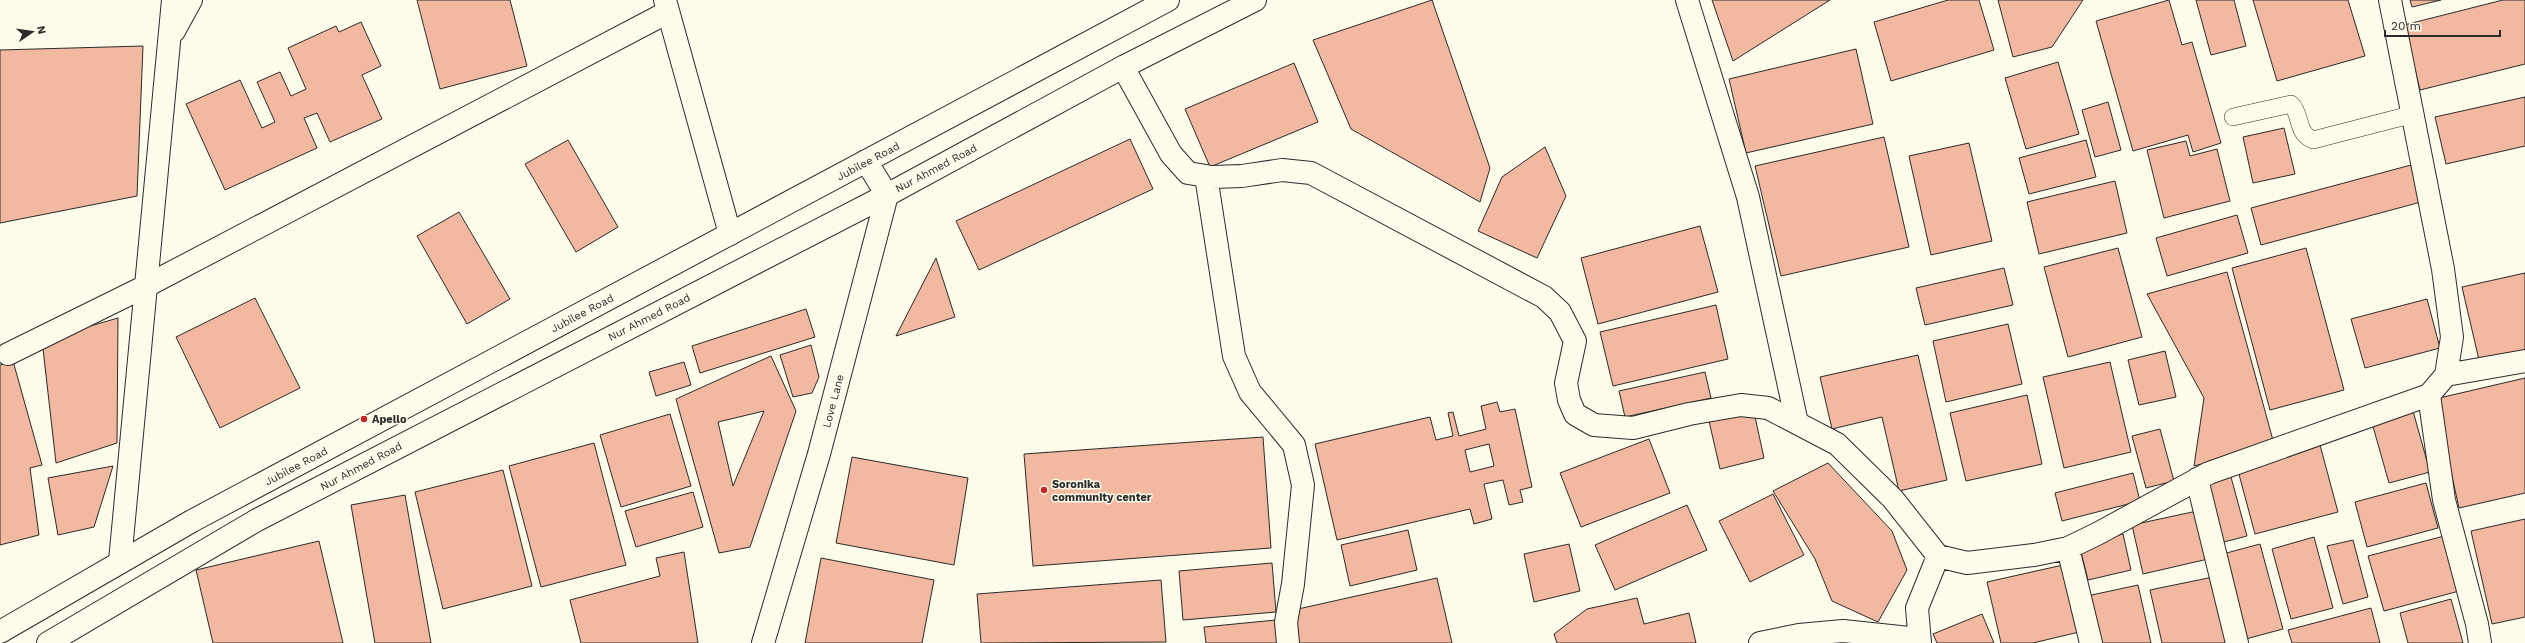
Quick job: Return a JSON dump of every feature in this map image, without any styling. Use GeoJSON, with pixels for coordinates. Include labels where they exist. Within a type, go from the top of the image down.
{"type":"FeatureCollection","features":[{"type":"Feature","properties":{"kind":"street"},"geometry":{"type":"LineString","coordinates":[[120,562],[173,0]]}},
{"type":"Feature","properties":{"kind":"street"},"geometry":{"type":"LineString","coordinates":[[169,40],[191,0]]}},
{"type":"Feature","properties":{"kind":"street","name":"Jubilee Road"},"geometry":{"type":"LineString","coordinates":[[0,632],[120,562],[1168,0]]}},
{"type":"Feature","properties":{"kind":"street","name":"Nur Ahmed Road"},"geometry":{"type":"LineString","coordinates":[[48,643],[257,520],[887,195],[1124,67],[1255,0]]}},
{"type":"Feature","properties":{"kind":"street"},"geometry":{"type":"LineString","coordinates":[[1687,0],[1748,197],[1797,423]]}},
{"type":"Feature","properties":{"kind":"street"},"geometry":{"type":"LineString","coordinates":[[1124,67],[1171,154],[1188,172],[1206,176],[1242,176],[1282,170],[1311,173],[1544,297],[1560,312],[1576,341],[1566,383],[1569,400],[1575,414],[1594,425],[1633,428],[1689,414],[1742,405],[1768,408],[1837,444],[1893,499],[1938,556],[1967,563],[2034,555],[2068,548],[2097,534],[2197,479],[2429,395],[2446,375],[2452,337],[2443,269],[2414,114],[2390,0]]}},
{"type":"Feature","properties":{"kind":"street"},"geometry":{"type":"LineString","coordinates":[[8,354],[146,286],[667,6],[730,234]]}},
{"type":"Feature","properties":{"kind":"street"},"geometry":{"type":"LineString","coordinates":[[866,162],[887,195]]}},
{"type":"Feature","properties":{"kind":"street"},"geometry":{"type":"LineString","coordinates":[[1206,176],[1234,356],[1250,392],[1294,445],[1303,485],[1293,584],[1286,622],[1288,643]]}},
{"type":"Feature","properties":{"kind":"street","name":"Love Lane"},"geometry":{"type":"LineString","coordinates":[[763,643],[819,454],[887,195]]}},
{"type":"Feature","properties":{"kind":"street"},"geometry":{"type":"LineString","coordinates":[[2446,375],[2525,361]]}},
{"type":"Feature","properties":{"kind":"street"},"geometry":{"type":"LineString","coordinates":[[2429,395],[2444,500],[2477,624],[2480,643]]}},
{"type":"Feature","properties":{"kind":"street"},"geometry":{"type":"LineString","coordinates":[[2197,479],[2237,643]]}},
{"type":"Feature","properties":{"kind":"street"},"geometry":{"type":"LineString","coordinates":[[2068,548],[2091,643]]}},
{"type":"Feature","properties":{"kind":"street"},"geometry":{"type":"LineString","coordinates":[[1760,643],[1799,635],[1843,631],[1919,641],[1917,608],[1938,556]]}},
{"type":"Feature","properties":{"kind":"lane"},"geometry":{"type":"LineString","coordinates":[[2233,117],[2291,104],[2295,107],[2300,126],[2307,137],[2313,140],[2414,114]]}},
{"type":"Feature","properties":{"kind":"building"},"geometry":{"type":"Polygon","coordinates":[[[417,0],[510,0],[527,66],[440,89],[417,0]]]}},
{"type":"Feature","properties":{"kind":"building"},"geometry":{"type":"Polygon","coordinates":[[[1432,0],[1490,168],[1480,202],[1351,129],[1313,40],[1432,0]]]}},
{"type":"Feature","properties":{"kind":"building"},"geometry":{"type":"Polygon","coordinates":[[[1712,0],[1830,0],[1733,61],[1712,0]]]}},
{"type":"Feature","properties":{"kind":"building"},"geometry":{"type":"Polygon","coordinates":[[[1948,0],[1979,0],[1994,50],[1891,81],[1874,22],[1948,0]]]}},
{"type":"Feature","properties":{"kind":"building"},"geometry":{"type":"Polygon","coordinates":[[[1998,0],[2083,0],[2052,47],[2013,57],[1998,0]]]}},
{"type":"Feature","properties":{"kind":"building"},"geometry":{"type":"Polygon","coordinates":[[[2169,0],[2182,45],[2192,42],[2221,143],[2193,152],[2188,135],[2133,151],[2096,21],[2169,0]]]}},
{"type":"Feature","properties":{"kind":"building"},"geometry":{"type":"Polygon","coordinates":[[[2196,0],[2234,0],[2246,46],[2211,55],[2196,0]]]}},
{"type":"Feature","properties":{"kind":"building"},"geometry":{"type":"Polygon","coordinates":[[[2253,0],[2348,0],[2365,56],[2277,81],[2253,0]]]}},
{"type":"Feature","properties":{"kind":"building"},"geometry":{"type":"Polygon","coordinates":[[[2410,0],[2441,0],[2412,7],[2410,0]]]}},
{"type":"Feature","properties":{"kind":"building"},"geometry":{"type":"Polygon","coordinates":[[[2503,0],[2525,0],[2525,64],[2420,90],[2404,25],[2503,0]]]}},
{"type":"Feature","properties":{"kind":"building"},"geometry":{"type":"Polygon","coordinates":[[[361,22],[381,66],[362,75],[382,119],[330,142],[317,113],[304,118],[317,148],[225,190],[186,104],[240,80],[262,128],[275,122],[257,82],[280,72],[291,96],[306,89],[288,48],[336,26],[339,32],[361,22]]]}},
{"type":"Feature","properties":{"kind":"building"},"geometry":{"type":"Polygon","coordinates":[[[143,46],[137,196],[0,223],[0,50],[143,46]]]}},
{"type":"Feature","properties":{"kind":"building"},"geometry":{"type":"Polygon","coordinates":[[[1856,49],[1873,124],[1746,153],[1729,79],[1856,49]]]}},
{"type":"Feature","properties":{"kind":"building"},"geometry":{"type":"Polygon","coordinates":[[[2058,62],[2079,134],[2026,149],[2005,78],[2058,62]]]}},
{"type":"Feature","properties":{"kind":"building"},"geometry":{"type":"Polygon","coordinates":[[[1294,63],[1318,122],[1210,167],[1185,109],[1294,63]]]}},
{"type":"Feature","properties":{"kind":"building"},"geometry":{"type":"Polygon","coordinates":[[[2525,97],[2525,146],[2446,164],[2435,117],[2525,97]]]}},
{"type":"Feature","properties":{"kind":"building"},"geometry":{"type":"Polygon","coordinates":[[[2108,102],[2121,150],[2095,157],[2082,110],[2108,102]]]}},
{"type":"Feature","properties":{"kind":"building"},"geometry":{"type":"Polygon","coordinates":[[[2284,128],[2295,174],[2253,183],[2243,137],[2284,128]]]}},
{"type":"Feature","properties":{"kind":"building"},"geometry":{"type":"Polygon","coordinates":[[[1884,137],[1909,247],[1781,276],[1755,166],[1884,137]]]}},
{"type":"Feature","properties":{"kind":"building"},"geometry":{"type":"Polygon","coordinates":[[[1130,139],[1153,189],[979,270],[956,221],[1130,139]]]}},
{"type":"Feature","properties":{"kind":"building"},"geometry":{"type":"Polygon","coordinates":[[[568,140],[618,227],[576,252],[525,164],[568,140]]]}},
{"type":"Feature","properties":{"kind":"building"},"geometry":{"type":"Polygon","coordinates":[[[2086,140],[2096,177],[2029,194],[2019,158],[2086,140]]]}},
{"type":"Feature","properties":{"kind":"building"},"geometry":{"type":"Polygon","coordinates":[[[2186,141],[2190,156],[2217,149],[2230,201],[2164,218],[2147,150],[2186,141]]]}},
{"type":"Feature","properties":{"kind":"building"},"geometry":{"type":"Polygon","coordinates":[[[1969,143],[1992,241],[1931,255],[1909,156],[1969,143]]]}},
{"type":"Feature","properties":{"kind":"building"},"geometry":{"type":"Polygon","coordinates":[[[1545,147],[1566,196],[1537,258],[1478,231],[1502,177],[1545,147]]]}},
{"type":"Feature","properties":{"kind":"building"},"geometry":{"type":"Polygon","coordinates":[[[2411,165],[2421,202],[2261,245],[2251,208],[2411,165]]]}},
{"type":"Feature","properties":{"kind":"building"},"geometry":{"type":"Polygon","coordinates":[[[2115,181],[2127,233],[2039,254],[2027,202],[2115,181]]]}},
{"type":"Feature","properties":{"kind":"building"},"geometry":{"type":"Polygon","coordinates":[[[459,212],[510,299],[467,324],[417,236],[459,212]]]}},
{"type":"Feature","properties":{"kind":"building"},"geometry":{"type":"Polygon","coordinates":[[[2237,215],[2248,253],[2167,276],[2156,238],[2237,215]]]}},
{"type":"Feature","properties":{"kind":"building"},"geometry":{"type":"Polygon","coordinates":[[[1700,226],[1718,292],[1598,324],[1581,258],[1700,226]]]}},
{"type":"Feature","properties":{"kind":"building"},"geometry":{"type":"Polygon","coordinates":[[[2118,248],[2142,337],[2068,357],[2044,267],[2118,248]]]}},
{"type":"Feature","properties":{"kind":"building"},"geometry":{"type":"Polygon","coordinates":[[[2306,248],[2344,390],[2270,410],[2232,268],[2306,248]]]}},
{"type":"Feature","properties":{"kind":"building"},"geometry":{"type":"Polygon","coordinates":[[[936,258],[955,317],[896,336],[936,258]]]}},
{"type":"Feature","properties":{"kind":"building"},"geometry":{"type":"Polygon","coordinates":[[[2004,268],[2013,305],[1925,325],[1916,288],[2004,268]]]}},
{"type":"Feature","properties":{"kind":"building"},"geometry":{"type":"Polygon","coordinates":[[[2227,272],[2274,444],[2194,466],[2204,398],[2147,294],[2227,272]]]}},
{"type":"Feature","properties":{"kind":"building"},"geometry":{"type":"Polygon","coordinates":[[[2525,273],[2525,350],[2479,360],[2462,287],[2525,273]]]}},
{"type":"Feature","properties":{"kind":"building"},"geometry":{"type":"Polygon","coordinates":[[[255,298],[300,388],[220,428],[176,337],[255,298]]]}},
{"type":"Feature","properties":{"kind":"building"},"geometry":{"type":"Polygon","coordinates":[[[2427,299],[2440,348],[2365,368],[2351,319],[2427,299]]]}},
{"type":"Feature","properties":{"kind":"building"},"geometry":{"type":"Polygon","coordinates":[[[1716,305],[1728,359],[1613,386],[1600,332],[1716,305]]]}},
{"type":"Feature","properties":{"kind":"building"},"geometry":{"type":"Polygon","coordinates":[[[806,309],[815,337],[700,373],[692,346],[806,309]]]}},
{"type":"Feature","properties":{"kind":"building"},"geometry":{"type":"Polygon","coordinates":[[[118,318],[117,443],[56,463],[42,340],[118,318]]]}},
{"type":"Feature","properties":{"kind":"building"},"geometry":{"type":"Polygon","coordinates":[[[2008,324],[2022,384],[1946,402],[1933,341],[2008,324]]]}},
{"type":"Feature","properties":{"kind":"building"},"geometry":{"type":"Polygon","coordinates":[[[811,345],[819,377],[812,393],[793,397],[780,355],[811,345]]]}},
{"type":"Feature","properties":{"kind":"building"},"geometry":{"type":"Polygon","coordinates":[[[2165,351],[2176,397],[2139,405],[2128,360],[2165,351]]]}},
{"type":"Feature","properties":{"kind":"building"},"geometry":{"type":"Polygon","coordinates":[[[1918,355],[1947,480],[1899,491],[1882,417],[1832,429],[1820,377],[1918,355]]]}},
{"type":"Feature","properties":{"kind":"building"},"geometry":{"type":"Polygon","coordinates":[[[771,356],[796,411],[750,547],[719,553],[676,399],[771,356]],[[764,411],[718,422],[733,486],[764,411]]]}},
{"type":"Feature","properties":{"kind":"building"},"geometry":{"type":"Polygon","coordinates":[[[13,361],[42,465],[30,468],[39,535],[0,545],[0,365],[13,361]]]}},
{"type":"Feature","properties":{"kind":"building"},"geometry":{"type":"Polygon","coordinates":[[[684,362],[691,385],[656,396],[649,372],[684,362]]]}},
{"type":"Feature","properties":{"kind":"building"},"geometry":{"type":"Polygon","coordinates":[[[2110,362],[2131,452],[2064,468],[2043,377],[2110,362]]]}},
{"type":"Feature","properties":{"kind":"building"},"geometry":{"type":"Polygon","coordinates":[[[1705,372],[1711,398],[1625,417],[1619,391],[1705,372]]]}},
{"type":"Feature","properties":{"kind":"building"},"geometry":{"type":"Polygon","coordinates":[[[2525,378],[2525,493],[2459,508],[2435,399],[2525,378]]]}},
{"type":"Feature","properties":{"kind":"building"},"geometry":{"type":"Polygon","coordinates":[[[2027,395],[2042,464],[1966,481],[1950,413],[2027,395]]]}},
{"type":"Feature","properties":{"kind":"building"},"geometry":{"type":"Polygon","coordinates":[[[1497,402],[1500,412],[1515,409],[1532,487],[1520,490],[1523,502],[1509,505],[1503,480],[1484,484],[1492,519],[1474,524],[1470,509],[1337,540],[1315,444],[1430,417],[1436,440],[1453,436],[1448,413],[1453,412],[1459,436],[1486,429],[1481,406],[1497,402]],[[1489,444],[1465,450],[1470,472],[1494,466],[1489,444]]]}},
{"type":"Feature","properties":{"kind":"building"},"geometry":{"type":"Polygon","coordinates":[[[2413,411],[2430,472],[2389,483],[2372,423],[2413,411]]]}},
{"type":"Feature","properties":{"kind":"building"},"geometry":{"type":"Polygon","coordinates":[[[1754,412],[1764,458],[1720,469],[1709,421],[1754,412]]]}},
{"type":"Feature","properties":{"kind":"building"},"geometry":{"type":"Polygon","coordinates":[[[670,414],[691,486],[621,507],[600,435],[670,414]]]}},
{"type":"Feature","properties":{"kind":"building"},"geometry":{"type":"Polygon","coordinates":[[[2160,429],[2174,481],[2146,488],[2132,436],[2160,429]]]}},
{"type":"Feature","properties":{"kind":"building"},"geometry":{"type":"Polygon","coordinates":[[[1263,437],[1271,548],[1033,566],[1024,454],[1263,437]]]}},
{"type":"Feature","properties":{"kind":"building"},"geometry":{"type":"Polygon","coordinates":[[[1649,439],[1670,493],[1581,527],[1560,473],[1649,439]]]}},
{"type":"Feature","properties":{"kind":"building"},"geometry":{"type":"Polygon","coordinates":[[[594,443],[626,565],[541,587],[509,466],[594,443]]]}},
{"type":"Feature","properties":{"kind":"building"},"geometry":{"type":"Polygon","coordinates":[[[2320,445],[2338,512],[2255,534],[2237,467],[2320,445]]]}},
{"type":"Feature","properties":{"kind":"building"},"geometry":{"type":"Polygon","coordinates":[[[852,457],[968,478],[954,565],[836,543],[852,457]]]}},
{"type":"Feature","properties":{"kind":"building"},"geometry":{"type":"Polygon","coordinates":[[[1828,463],[1892,531],[1907,570],[1878,622],[1832,601],[1815,559],[1773,491],[1828,463]]]}},
{"type":"Feature","properties":{"kind":"building"},"geometry":{"type":"Polygon","coordinates":[[[113,466],[94,527],[58,535],[48,478],[113,466]]]}},
{"type":"Feature","properties":{"kind":"building"},"geometry":{"type":"Polygon","coordinates":[[[503,470],[532,586],[443,609],[415,492],[503,470]]]}},
{"type":"Feature","properties":{"kind":"building"},"geometry":{"type":"Polygon","coordinates":[[[2133,473],[2140,501],[2062,521],[2055,493],[2133,473]]]}},
{"type":"Feature","properties":{"kind":"building"},"geometry":{"type":"Polygon","coordinates":[[[2231,477],[2247,536],[2216,544],[2201,485],[2231,477]]]}},
{"type":"Feature","properties":{"kind":"building"},"geometry":{"type":"Polygon","coordinates":[[[2426,483],[2438,528],[2367,547],[2355,502],[2426,483]]]}},
{"type":"Feature","properties":{"kind":"building"},"geometry":{"type":"Polygon","coordinates":[[[693,492],[703,527],[636,547],[625,511],[693,492]]]}},
{"type":"Feature","properties":{"kind":"building"},"geometry":{"type":"Polygon","coordinates":[[[1773,494],[1804,555],[1750,582],[1719,521],[1773,494]]]}},
{"type":"Feature","properties":{"kind":"building"},"geometry":{"type":"Polygon","coordinates":[[[405,495],[431,643],[375,643],[351,505],[405,495]]]}},
{"type":"Feature","properties":{"kind":"building"},"geometry":{"type":"Polygon","coordinates":[[[1687,505],[1707,550],[1615,590],[1595,545],[1687,505]]]}},
{"type":"Feature","properties":{"kind":"building"},"geometry":{"type":"Polygon","coordinates":[[[2197,511],[2208,559],[2143,574],[2132,525],[2197,511]]]}},
{"type":"Feature","properties":{"kind":"building"},"geometry":{"type":"Polygon","coordinates":[[[2525,519],[2525,617],[2492,624],[2471,531],[2525,519]]]}},
{"type":"Feature","properties":{"kind":"building"},"geometry":{"type":"Polygon","coordinates":[[[1408,530],[1417,570],[1350,586],[1341,545],[1408,530]]]}},
{"type":"Feature","properties":{"kind":"building"},"geometry":{"type":"Polygon","coordinates":[[[2123,534],[2131,570],[2088,580],[2079,544],[2123,534]]]}},
{"type":"Feature","properties":{"kind":"building"},"geometry":{"type":"Polygon","coordinates":[[[2448,535],[2463,590],[2384,611],[2368,556],[2448,535]]]}},
{"type":"Feature","properties":{"kind":"building"},"geometry":{"type":"Polygon","coordinates":[[[2314,537],[2333,608],[2291,619],[2272,549],[2314,537]]]}},
{"type":"Feature","properties":{"kind":"building"},"geometry":{"type":"Polygon","coordinates":[[[2353,540],[2368,597],[2343,604],[2327,546],[2353,540]]]}},
{"type":"Feature","properties":{"kind":"building"},"geometry":{"type":"Polygon","coordinates":[[[319,541],[343,643],[213,643],[196,570],[319,541]]]}},
{"type":"Feature","properties":{"kind":"building"},"geometry":{"type":"Polygon","coordinates":[[[1569,544],[1580,591],[1534,602],[1524,554],[1569,544]]]}},
{"type":"Feature","properties":{"kind":"building"},"geometry":{"type":"Polygon","coordinates":[[[2260,544],[2283,629],[2242,640],[2219,555],[2260,544]]]}},
{"type":"Feature","properties":{"kind":"building"},"geometry":{"type":"Polygon","coordinates":[[[684,552],[698,643],[581,643],[570,600],[660,576],[656,558],[684,552]]]}},
{"type":"Feature","properties":{"kind":"building"},"geometry":{"type":"Polygon","coordinates":[[[821,558],[934,580],[922,643],[805,643],[821,558]]]}},
{"type":"Feature","properties":{"kind":"building"},"geometry":{"type":"Polygon","coordinates":[[[1272,563],[1276,612],[1183,620],[1179,571],[1272,563]]]}},
{"type":"Feature","properties":{"kind":"building"},"geometry":{"type":"Polygon","coordinates":[[[2063,565],[2079,632],[2033,643],[2001,643],[1987,582],[2063,565]]]}},
{"type":"Feature","properties":{"kind":"building"},"geometry":{"type":"Polygon","coordinates":[[[2213,577],[2228,643],[2162,643],[2150,590],[2213,577]]]}},
{"type":"Feature","properties":{"kind":"building"},"geometry":{"type":"Polygon","coordinates":[[[1437,578],[1452,643],[1296,643],[1289,611],[1437,578]]]}},
{"type":"Feature","properties":{"kind":"building"},"geometry":{"type":"Polygon","coordinates":[[[1161,580],[1166,642],[981,643],[977,594],[1161,580]]]}},
{"type":"Feature","properties":{"kind":"building"},"geometry":{"type":"Polygon","coordinates":[[[2138,585],[2151,643],[2098,643],[2087,596],[2138,585]]]}},
{"type":"Feature","properties":{"kind":"building"},"geometry":{"type":"Polygon","coordinates":[[[1637,598],[1644,624],[1689,613],[1696,643],[1557,643],[1554,634],[1587,609],[1637,598]]]}},
{"type":"Feature","properties":{"kind":"building"},"geometry":{"type":"Polygon","coordinates":[[[2451,599],[2463,643],[2408,643],[2400,613],[2451,599]]]}},
{"type":"Feature","properties":{"kind":"building"},"geometry":{"type":"Polygon","coordinates":[[[2371,608],[2380,643],[2292,643],[2288,630],[2371,608]]]}},
{"type":"Feature","properties":{"kind":"building"},"geometry":{"type":"Polygon","coordinates":[[[1982,614],[1994,643],[1937,643],[1933,634],[1982,614]]]}},
{"type":"Feature","properties":{"kind":"building"},"geometry":{"type":"Polygon","coordinates":[[[1276,620],[1278,643],[1206,643],[1204,627],[1276,620]]]}},
{"type":"Feature","properties":{"kind":"place","name":"Apello"},"geometry":{"type":"Point","coordinates":[364,419]}},
{"type":"Feature","properties":{"kind":"place","name":"Soronika community center"},"geometry":{"type":"Point","coordinates":[1044,490]}}]}
